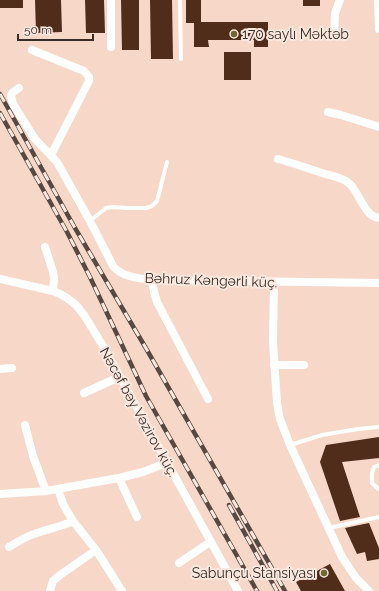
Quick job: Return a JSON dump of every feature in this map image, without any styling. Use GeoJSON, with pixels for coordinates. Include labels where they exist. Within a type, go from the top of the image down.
{"type":"FeatureCollection","features":[{"type":"Feature","properties":{"kind":"street"},"geometry":{"type":"LineString","coordinates":[[111,0],[111,46]]}},
{"type":"Feature","properties":{"kind":"street"},"geometry":{"type":"LineString","coordinates":[[334,35],[335,14],[340,0]]}},
{"type":"Feature","properties":{"kind":"street"},"geometry":{"type":"LineString","coordinates":[[378,0],[379,29]]}},
{"type":"Feature","properties":{"kind":"street"},"geometry":{"type":"LineString","coordinates":[[32,50],[84,71],[89,77],[89,81],[51,155]]}},
{"type":"Feature","properties":{"kind":"street","name":"Bəhruz Kəngərli küç."},"geometry":{"type":"LineString","coordinates":[[19,88],[12,93],[12,104],[35,139],[57,162],[90,221],[112,266],[116,270],[129,276],[152,280],[379,283]]}},
{"type":"Feature","properties":{"kind":"street"},"geometry":{"type":"LineString","coordinates":[[328,112],[379,127]]}},
{"type":"Feature","properties":{"kind":"street"},"geometry":{"type":"LineString","coordinates":[[278,159],[345,180],[354,189],[368,211],[375,218],[379,218]]}},
{"type":"Feature","properties":{"kind":"street"},"geometry":{"type":"LineString","coordinates":[[45,247],[53,272],[53,291]]}},
{"type":"Feature","properties":{"kind":"street","name":"Nəcəf bəy Vəzirov küç."},"geometry":{"type":"LineString","coordinates":[[0,279],[53,291],[67,298],[84,315],[238,591]]}},
{"type":"Feature","properties":{"kind":"street"},"geometry":{"type":"LineString","coordinates":[[152,280],[157,302],[208,399]]}},
{"type":"Feature","properties":{"kind":"street"},"geometry":{"type":"LineString","coordinates":[[274,282],[273,342],[278,413],[290,445],[338,548],[348,567],[356,578],[369,591]]}},
{"type":"Feature","properties":{"kind":"street"},"geometry":{"type":"LineString","coordinates":[[274,365],[304,365]]}},
{"type":"Feature","properties":{"kind":"street"},"geometry":{"type":"LineString","coordinates":[[0,369],[12,368]]}},
{"type":"Feature","properties":{"kind":"street"},"geometry":{"type":"LineString","coordinates":[[84,394],[119,377]]}},
{"type":"Feature","properties":{"kind":"street"},"geometry":{"type":"LineString","coordinates":[[26,425],[33,456],[46,492]]}},
{"type":"Feature","properties":{"kind":"street"},"geometry":{"type":"LineString","coordinates":[[0,494],[58,490],[143,472],[166,463]]}},
{"type":"Feature","properties":{"kind":"street"},"geometry":{"type":"LineString","coordinates":[[119,478],[137,517]]}},
{"type":"Feature","properties":{"kind":"street"},"geometry":{"type":"LineString","coordinates":[[58,490],[62,504],[96,550],[122,591]]}},
{"type":"Feature","properties":{"kind":"street"},"geometry":{"type":"LineString","coordinates":[[9,547],[22,539],[66,524],[73,520]]}},
{"type":"Feature","properties":{"kind":"street"},"geometry":{"type":"LineString","coordinates":[[179,563],[210,542]]}},
{"type":"Feature","properties":{"kind":"street"},"geometry":{"type":"LineString","coordinates":[[50,591],[53,581],[96,550]]}},
{"type":"Feature","properties":{"kind":"lane"},"geometry":{"type":"LineString","coordinates":[[180,0],[181,59]]}},
{"type":"Feature","properties":{"kind":"lane"},"geometry":{"type":"LineString","coordinates":[[90,221],[106,208],[146,208],[152,206],[158,201],[167,162]]}},
{"type":"Feature","properties":{"kind":"lane"},"geometry":{"type":"LineString","coordinates":[[290,445],[322,435],[379,427]]}},
{"type":"Feature","properties":{"kind":"lane"},"geometry":{"type":"LineString","coordinates":[[379,465],[374,467],[372,478],[372,484],[379,489]]}},
{"type":"Feature","properties":{"kind":"lane"},"geometry":{"type":"LineString","coordinates":[[329,528],[379,517]]}},
{"type":"Feature","properties":{"kind":"building"},"geometry":{"type":"Polygon","coordinates":[[[0,0],[23,0],[23,8],[0,8],[0,0]]]}},
{"type":"Feature","properties":{"kind":"building"},"geometry":{"type":"Polygon","coordinates":[[[35,0],[61,0],[62,32],[36,33],[35,0]]]}},
{"type":"Feature","properties":{"kind":"building"},"geometry":{"type":"Polygon","coordinates":[[[85,0],[104,0],[105,33],[86,33],[85,0]]]}},
{"type":"Feature","properties":{"kind":"building"},"geometry":{"type":"Polygon","coordinates":[[[121,0],[139,0],[139,50],[122,50],[121,0]]]}},
{"type":"Feature","properties":{"kind":"building"},"geometry":{"type":"Polygon","coordinates":[[[150,0],[172,0],[173,59],[151,59],[150,0]]]}},
{"type":"Feature","properties":{"kind":"building"},"geometry":{"type":"Polygon","coordinates":[[[186,0],[201,0],[201,22],[268,22],[268,47],[254,47],[254,40],[208,40],[209,47],[194,47],[194,23],[186,23],[186,0]]]}},
{"type":"Feature","properties":{"kind":"building"},"geometry":{"type":"Polygon","coordinates":[[[303,0],[320,0],[320,6],[303,6],[303,0]]]}},
{"type":"Feature","properties":{"kind":"building"},"geometry":{"type":"Polygon","coordinates":[[[224,52],[251,52],[251,80],[224,80],[224,52]]]}},
{"type":"Feature","properties":{"kind":"building"},"geometry":{"type":"Polygon","coordinates":[[[379,437],[379,458],[342,462],[360,517],[340,521],[320,462],[326,445],[379,437]]]}},
{"type":"Feature","properties":{"kind":"building"},"geometry":{"type":"Polygon","coordinates":[[[369,523],[379,548],[379,559],[367,561],[365,552],[357,554],[345,528],[369,523]]]}},
{"type":"Feature","properties":{"kind":"building","name":"Sabunçu Stansiyası"},"geometry":{"type":"Polygon","coordinates":[[[330,564],[345,591],[301,591],[296,582],[330,564]]]}},
{"type":"Feature","properties":{"kind":"railway"},"geometry":{"type":"LineString","coordinates":[[0,94],[75,228],[147,350],[285,591]]}},
{"type":"Feature","properties":{"kind":"railway"},"geometry":{"type":"LineString","coordinates":[[0,113],[67,232],[146,396],[257,591]]}},
{"type":"Feature","properties":{"kind":"railway"},"geometry":{"type":"LineString","coordinates":[[229,505],[277,591]]}},
{"type":"Feature","properties":{"kind":"place","name":"170 saylı Məktəb"},"geometry":{"type":"Point","coordinates":[234,34]}},
{"type":"Feature","properties":{"kind":"place","name":"Sabunçu Stansiyası"},"geometry":{"type":"Point","coordinates":[324,573]}}]}
